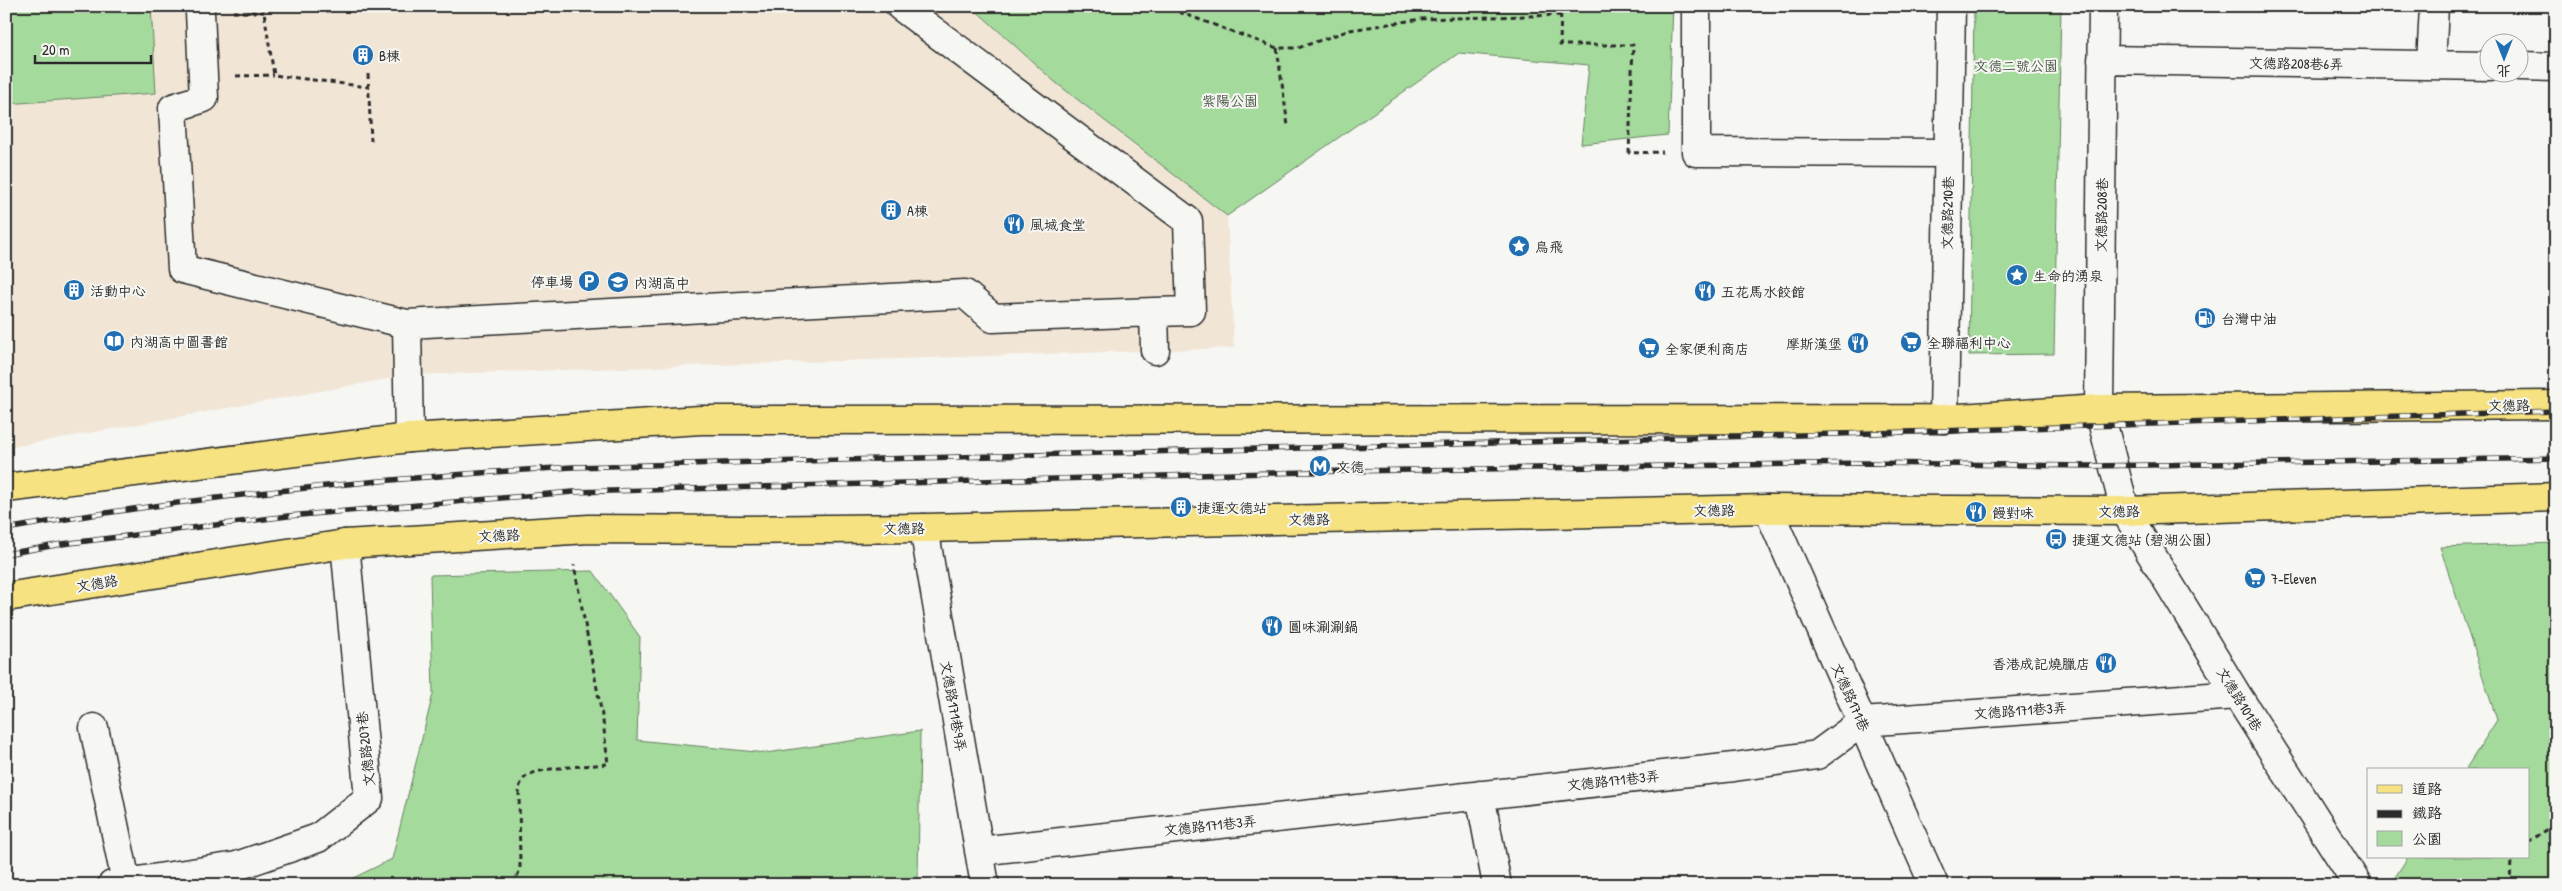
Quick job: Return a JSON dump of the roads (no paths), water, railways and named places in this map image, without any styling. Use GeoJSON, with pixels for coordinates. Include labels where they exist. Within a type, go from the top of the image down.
{"type":"FeatureCollection","features":[{"type":"Feature","properties":{"kind":"main road","name":"文德路"},"geometry":{"type":"LineString","coordinates":[[6,488],[409,438],[711,420],[1944,419],[2099,409],[2556,405]]}},
{"type":"Feature","properties":{"kind":"main road","name":"文德路"},"geometry":{"type":"LineString","coordinates":[[6,597],[345,544],[590,529],[924,528],[1768,509],[2125,511],[2556,497]]}},
{"type":"Feature","properties":{"kind":"street"},"geometry":{"type":"LineString","coordinates":[[200,12],[204,98],[173,108],[182,269],[408,324],[965,294],[993,318],[1191,311],[1188,221],[900,6]]}},
{"type":"Feature","properties":{"kind":"street"},"geometry":{"type":"LineString","coordinates":[[1696,6],[1696,152],[1948,153]]}},
{"type":"Feature","properties":{"kind":"street","name":"文德路210巷"},"geometry":{"type":"LineString","coordinates":[[1944,419],[1951,6]]}},
{"type":"Feature","properties":{"kind":"street","name":"文德路208巷"},"geometry":{"type":"LineString","coordinates":[[2103,6],[2099,409],[2125,511]]}},
{"type":"Feature","properties":{"kind":"street"},"geometry":{"type":"LineString","coordinates":[[2431,65],[2434,6]]}},
{"type":"Feature","properties":{"kind":"street","name":"文德路208巷6弄"},"geometry":{"type":"LineString","coordinates":[[2102,60],[2480,66]]}},
{"type":"Feature","properties":{"kind":"street"},"geometry":{"type":"LineString","coordinates":[[2530,66],[2556,67]]}},
{"type":"Feature","properties":{"kind":"street"},"geometry":{"type":"LineString","coordinates":[[1154,312],[1155,350]]}},
{"type":"Feature","properties":{"kind":"street"},"geometry":{"type":"LineString","coordinates":[[408,324],[409,438]]}},
{"type":"Feature","properties":{"kind":"street","name":"文德路171巷"},"geometry":{"type":"LineString","coordinates":[[1768,509],[1934,885]]}},
{"type":"Feature","properties":{"kind":"street","name":"文德路101巷"},"geometry":{"type":"LineString","coordinates":[[2125,511],[2237,695],[2358,885]]}},
{"type":"Feature","properties":{"kind":"street","name":"文德路171巷9弄"},"geometry":{"type":"LineString","coordinates":[[924,528],[985,885]]}},
{"type":"Feature","properties":{"kind":"street","name":"文德路207巷"},"geometry":{"type":"LineString","coordinates":[[119,884],[237,866],[273,854],[318,838],[370,798],[345,544]]}},
{"type":"Feature","properties":{"kind":"street","name":"文德路171巷3弄"},"geometry":{"type":"LineString","coordinates":[[979,851],[1734,767],[1817,755],[1862,722],[2237,695]]}},
{"type":"Feature","properties":{"kind":"street"},"geometry":{"type":"LineString","coordinates":[[94,728],[119,884]]}},
{"type":"Feature","properties":{"kind":"street"},"geometry":{"type":"LineString","coordinates":[[1480,795],[1498,885]]}},
{"type":"Feature","properties":{"kind":"railway"},"geometry":{"type":"LineString","coordinates":[[6,529],[147,507],[289,490],[502,471],[573,467],[1875,433],[2556,411]]}},
{"type":"Feature","properties":{"kind":"railway"},"geometry":{"type":"LineString","coordinates":[[6,554],[62,544],[288,516],[573,492],[1346,471],[1865,463],[2091,466],[2556,458]]}},
{"type":"Feature","properties":{"kind":"place","name":"B棟"},"geometry":{"type":"Point","coordinates":[363,55]}},
{"type":"Feature","properties":{"kind":"place","name":"A棟"},"geometry":{"type":"Point","coordinates":[891,210]}},
{"type":"Feature","properties":{"kind":"place","name":"風城食堂"},"geometry":{"type":"Point","coordinates":[1014,224]}},
{"type":"Feature","properties":{"kind":"place","name":"鳥飛"},"geometry":{"type":"Point","coordinates":[1519,246]}},
{"type":"Feature","properties":{"kind":"place","name":"生命的湧泉"},"geometry":{"type":"Point","coordinates":[2017,275]}},
{"type":"Feature","properties":{"kind":"place","name":"停車場"},"geometry":{"type":"Point","coordinates":[589,281]}},
{"type":"Feature","properties":{"kind":"place","name":"內湖高中"},"geometry":{"type":"Point","coordinates":[618,282]}},
{"type":"Feature","properties":{"kind":"place","name":"活動中心"},"geometry":{"type":"Point","coordinates":[74,290]}},
{"type":"Feature","properties":{"kind":"place","name":"五花馬水餃館"},"geometry":{"type":"Point","coordinates":[1705,291]}},
{"type":"Feature","properties":{"kind":"place","name":"台灣中油"},"geometry":{"type":"Point","coordinates":[2205,318]}},
{"type":"Feature","properties":{"kind":"place","name":"內湖高中圖書館"},"geometry":{"type":"Point","coordinates":[114,341]}},
{"type":"Feature","properties":{"kind":"place","name":"全聯福利中心"},"geometry":{"type":"Point","coordinates":[1911,342]}},
{"type":"Feature","properties":{"kind":"place","name":"摩斯漢堡"},"geometry":{"type":"Point","coordinates":[1858,343]}},
{"type":"Feature","properties":{"kind":"place","name":"全家便利商店"},"geometry":{"type":"Point","coordinates":[1649,348]}},
{"type":"Feature","properties":{"kind":"place","name":"文德"},"geometry":{"type":"Point","coordinates":[1320,466]}},
{"type":"Feature","properties":{"kind":"place","name":"捷運文德站"},"geometry":{"type":"Point","coordinates":[1181,507]}},
{"type":"Feature","properties":{"kind":"place","name":"饅對味"},"geometry":{"type":"Point","coordinates":[1976,512]}},
{"type":"Feature","properties":{"kind":"place","name":"捷運文德站 (碧湖公園)"},"geometry":{"type":"Point","coordinates":[2056,539]}},
{"type":"Feature","properties":{"kind":"place","name":"7-Eleven"},"geometry":{"type":"Point","coordinates":[2255,578]}},
{"type":"Feature","properties":{"kind":"place","name":"圓味涮涮鍋"},"geometry":{"type":"Point","coordinates":[1272,626]}},
{"type":"Feature","properties":{"kind":"place","name":"香港成記燒臘店"},"geometry":{"type":"Point","coordinates":[2106,663]}},
{"type":"Feature","properties":{"kind":"park label","name":"文德二號公園"},"geometry":{"type":"Point","coordinates":[2016,65]}},
{"type":"Feature","properties":{"kind":"park label","name":"紫陽公園"},"geometry":{"type":"Point","coordinates":[1230,100]}}]}
